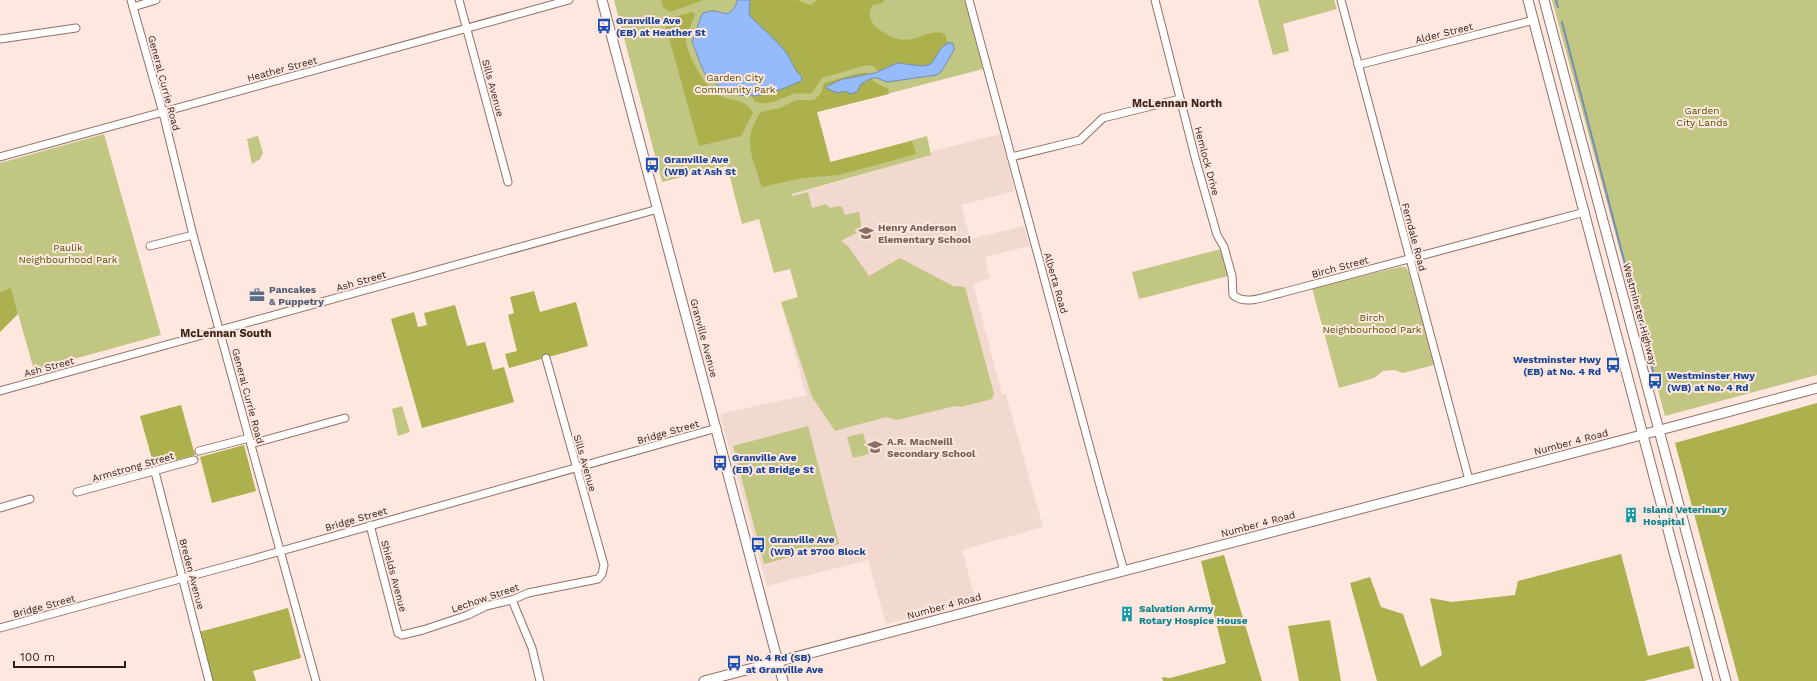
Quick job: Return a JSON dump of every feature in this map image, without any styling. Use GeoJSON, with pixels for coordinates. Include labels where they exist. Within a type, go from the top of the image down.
{"type":"FeatureCollection","features":[{"type":"Feature","properties":{"kind":"main road","name":"Granville Avenue"},"geometry":{"type":"LineString","coordinates":[[602,0],[783,681]]}},
{"type":"Feature","properties":{"kind":"main road"},"geometry":{"type":"LineString","coordinates":[[1528,0],[1708,681]]}},
{"type":"Feature","properties":{"kind":"main road","name":"Westminster Highway"},"geometry":{"type":"LineString","coordinates":[[1544,0],[1726,681]]}},
{"type":"Feature","properties":{"kind":"main road"},"geometry":{"type":"LineString","coordinates":[[1534,20],[1549,17]]}},
{"type":"Feature","properties":{"kind":"main road","name":"Number 4 Road"},"geometry":{"type":"LineString","coordinates":[[704,681],[1644,435],[1817,388]]}},
{"type":"Feature","properties":{"kind":"street"},"geometry":{"type":"LineString","coordinates":[[132,3],[156,0]]}},
{"type":"Feature","properties":{"kind":"street","name":"Sills Avenue"},"geometry":{"type":"LineString","coordinates":[[459,0],[508,182]]}},
{"type":"Feature","properties":{"kind":"street","name":"Heather Street"},"geometry":{"type":"LineString","coordinates":[[0,157],[569,0]]}},
{"type":"Feature","properties":{"kind":"street","name":"Alberta Road"},"geometry":{"type":"LineString","coordinates":[[969,0],[1124,571]]}},
{"type":"Feature","properties":{"kind":"street","name":"Hemlock Drive"},"geometry":{"type":"LineString","coordinates":[[1155,0],[1196,161],[1217,235],[1224,247],[1232,276],[1232,295],[1239,300]]}},
{"type":"Feature","properties":{"kind":"street","name":"Ferndale Road"},"geometry":{"type":"LineString","coordinates":[[1341,0],[1469,480]]}},
{"type":"Feature","properties":{"kind":"street","name":"General Currie Road"},"geometry":{"type":"LineString","coordinates":[[132,3],[163,113],[193,235],[221,331],[316,681]]}},
{"type":"Feature","properties":{"kind":"street","name":"Alder Street"},"geometry":{"type":"LineString","coordinates":[[1358,66],[1534,20]]}},
{"type":"Feature","properties":{"kind":"street"},"geometry":{"type":"LineString","coordinates":[[0,39],[76,28]]}},
{"type":"Feature","properties":{"kind":"street"},"geometry":{"type":"LineString","coordinates":[[1011,157],[1080,140],[1103,118],[1180,99]]}},
{"type":"Feature","properties":{"kind":"street","name":"Ash Street"},"geometry":{"type":"LineString","coordinates":[[0,391],[658,209]]}},
{"type":"Feature","properties":{"kind":"street","name":"Birch Street"},"geometry":{"type":"LineString","coordinates":[[1239,300],[1247,301],[1447,250],[1585,212]]}},
{"type":"Feature","properties":{"kind":"street"},"geometry":{"type":"LineString","coordinates":[[150,246],[193,235]]}},
{"type":"Feature","properties":{"kind":"street","name":"Sills Avenue"},"geometry":{"type":"LineString","coordinates":[[546,358],[604,565],[602,574]]}},
{"type":"Feature","properties":{"kind":"street"},"geometry":{"type":"LineString","coordinates":[[199,451],[250,441],[344,418]]}},
{"type":"Feature","properties":{"kind":"street","name":"Bridge Street"},"geometry":{"type":"LineString","coordinates":[[0,628],[577,469],[716,428]]}},
{"type":"Feature","properties":{"kind":"street","name":"Armstrong Street"},"geometry":{"type":"LineString","coordinates":[[77,492],[155,472],[194,460]]}},
{"type":"Feature","properties":{"kind":"street","name":"Breden Avenue"},"geometry":{"type":"LineString","coordinates":[[155,472],[209,681]]}},
{"type":"Feature","properties":{"kind":"street"},"geometry":{"type":"LineString","coordinates":[[0,508],[30,499]]}},
{"type":"Feature","properties":{"kind":"street","name":"Shields Avenue"},"geometry":{"type":"LineString","coordinates":[[370,525],[398,633]]}},
{"type":"Feature","properties":{"kind":"street","name":"Lechow Street"},"geometry":{"type":"LineString","coordinates":[[398,633],[402,635],[423,630],[468,615],[486,606],[512,600],[528,594],[598,579],[602,574]]}},
{"type":"Feature","properties":{"kind":"street"},"geometry":{"type":"LineString","coordinates":[[512,600],[532,648],[540,681]]}},
{"type":"Feature","properties":{"kind":"shaded area","name":"A.R. MacNeill Secondary School"},"geometry":{"type":"Polygon","coordinates":[[[1000,134],[1015,191],[961,205],[970,239],[1024,226],[1030,246],[985,257],[990,278],[973,284],[1002,394],[1006,394],[1043,527],[962,550],[976,601],[886,624],[868,560],[767,586],[720,414],[806,395],[781,302],[798,297],[790,269],[774,273],[755,204],[931,155],[930,152],[1000,134]]]}},
{"type":"Feature","properties":{"kind":"green space","name":"Garden City Community Park"},"geometry":{"type":"Polygon","coordinates":[[[614,0],[965,0],[983,69],[817,112],[831,163],[927,136],[931,155],[792,194],[793,196],[808,192],[812,208],[826,204],[830,208],[839,206],[842,207],[845,215],[859,212],[861,222],[860,231],[841,241],[848,246],[869,276],[900,258],[953,286],[965,287],[994,394],[992,399],[897,420],[886,417],[835,431],[812,397],[781,302],[798,297],[790,269],[774,273],[759,219],[742,224],[727,166],[662,182],[614,0]]]}},
{"type":"Feature","properties":{"kind":"green space"},"geometry":{"type":"Polygon","coordinates":[[[661,0],[704,0],[670,12],[663,7],[661,0]]]}},
{"type":"Feature","properties":{"kind":"green space"},"geometry":{"type":"Polygon","coordinates":[[[750,0],[797,0],[811,5],[817,0],[884,0],[883,3],[873,5],[870,13],[870,17],[877,28],[893,38],[902,40],[917,38],[938,32],[945,34],[948,43],[942,47],[931,64],[923,66],[897,63],[878,71],[873,66],[867,65],[822,78],[812,93],[796,93],[774,102],[759,103],[754,101],[752,96],[766,94],[796,72],[791,60],[751,17],[749,13],[750,0]]]}},
{"type":"Feature","properties":{"kind":"green space"},"geometry":{"type":"Polygon","coordinates":[[[1258,0],[1334,0],[1337,9],[1283,24],[1289,51],[1273,55],[1258,0]]]}},
{"type":"Feature","properties":{"kind":"green space","name":"Garden City Lands"},"geometry":{"type":"Polygon","coordinates":[[[1552,0],[1817,0],[1817,375],[1665,416],[1552,0]]]}},
{"type":"Feature","properties":{"kind":"green space"},"geometry":{"type":"Polygon","coordinates":[[[692,12],[695,14],[686,38],[686,44],[696,68],[716,94],[747,105],[753,113],[741,136],[699,146],[664,20],[692,12]]]}},
{"type":"Feature","properties":{"kind":"green space"},"geometry":{"type":"Polygon","coordinates":[[[859,73],[868,73],[874,82],[888,89],[889,94],[817,112],[830,162],[912,141],[916,154],[839,175],[802,178],[762,187],[752,158],[750,140],[751,131],[761,112],[780,108],[796,100],[814,100],[821,93],[824,83],[859,73]]]}},
{"type":"Feature","properties":{"kind":"green space","name":"Paulik Neighbourhood Park"},"geometry":{"type":"Polygon","coordinates":[[[104,134],[161,335],[34,370],[11,289],[0,292],[0,163],[104,134]]]}},
{"type":"Feature","properties":{"kind":"green space"},"geometry":{"type":"Polygon","coordinates":[[[258,136],[263,153],[260,159],[252,164],[247,139],[258,136]]]}},
{"type":"Feature","properties":{"kind":"green space"},"geometry":{"type":"Polygon","coordinates":[[[1221,249],[1228,276],[1139,299],[1132,272],[1221,249]]]}},
{"type":"Feature","properties":{"kind":"green space","name":"Birch Neighbourhood Park"},"geometry":{"type":"Polygon","coordinates":[[[1400,267],[1406,267],[1409,273],[1434,365],[1403,373],[1394,370],[1383,371],[1374,378],[1339,388],[1312,288],[1400,267]]]}},
{"type":"Feature","properties":{"kind":"green space"},"geometry":{"type":"Polygon","coordinates":[[[11,288],[18,314],[0,332],[0,292],[11,288]]]}},
{"type":"Feature","properties":{"kind":"green space"},"geometry":{"type":"Polygon","coordinates":[[[534,291],[540,312],[576,302],[588,346],[509,368],[505,354],[517,351],[508,315],[514,313],[510,297],[534,291]]]}},
{"type":"Feature","properties":{"kind":"green space"},"geometry":{"type":"Polygon","coordinates":[[[455,305],[467,346],[485,342],[493,370],[504,367],[514,402],[422,428],[391,319],[414,312],[418,327],[427,325],[424,313],[455,305]]]}},
{"type":"Feature","properties":{"kind":"green space"},"geometry":{"type":"Polygon","coordinates":[[[1817,403],[1817,681],[1739,681],[1675,443],[1817,403]]]}},
{"type":"Feature","properties":{"kind":"green space"},"geometry":{"type":"Polygon","coordinates":[[[181,405],[195,455],[154,466],[140,416],[181,405]]]}},
{"type":"Feature","properties":{"kind":"green space"},"geometry":{"type":"Polygon","coordinates":[[[402,406],[410,432],[398,436],[392,409],[402,406]]]}},
{"type":"Feature","properties":{"kind":"green space"},"geometry":{"type":"Polygon","coordinates":[[[808,426],[839,544],[764,564],[733,446],[808,426]]]}},
{"type":"Feature","properties":{"kind":"green space"},"geometry":{"type":"Polygon","coordinates":[[[863,433],[869,454],[853,458],[847,437],[863,433]]]}},
{"type":"Feature","properties":{"kind":"green space"},"geometry":{"type":"Polygon","coordinates":[[[244,445],[256,491],[212,503],[200,457],[244,445]]]}},
{"type":"Feature","properties":{"kind":"green space"},"geometry":{"type":"Polygon","coordinates":[[[1621,554],[1648,656],[1689,646],[1695,668],[1644,681],[1377,681],[1350,583],[1370,577],[1381,607],[1403,614],[1421,667],[1442,655],[1430,598],[1452,602],[1515,595],[1518,581],[1621,554]]]}},
{"type":"Feature","properties":{"kind":"green space"},"geometry":{"type":"Polygon","coordinates":[[[1224,555],[1262,681],[1163,681],[1162,677],[1170,678],[1226,663],[1201,561],[1224,555]]]}},
{"type":"Feature","properties":{"kind":"green space"},"geometry":{"type":"Polygon","coordinates":[[[288,608],[301,658],[253,671],[256,681],[213,681],[199,632],[288,608]]]}},
{"type":"Feature","properties":{"kind":"green space"},"geometry":{"type":"Polygon","coordinates":[[[1330,620],[1341,681],[1299,681],[1288,626],[1330,620]]]}},
{"type":"Feature","properties":{"kind":"water"},"geometry":{"type":"Polygon","coordinates":[[[737,0],[750,0],[749,13],[751,17],[785,51],[802,77],[801,81],[770,93],[749,96],[729,92],[707,76],[702,68],[692,42],[702,14],[708,11],[714,11],[726,14],[734,8],[737,0]]]}},
{"type":"Feature","properties":{"kind":"water"},"geometry":{"type":"Polygon","coordinates":[[[948,43],[953,43],[954,50],[941,72],[936,75],[887,82],[877,78],[872,78],[861,84],[857,92],[850,94],[846,91],[837,93],[826,88],[827,86],[843,79],[875,73],[897,63],[923,66],[931,64],[942,47],[948,43]]]}},
{"type":"Feature","properties":{"kind":"waterway"},"geometry":{"type":"LineString","coordinates":[[1556,0],[1558,7]]}},
{"type":"Feature","properties":{"kind":"waterway"},"geometry":{"type":"LineString","coordinates":[[1562,22],[1653,372]]}},
{"type":"Feature","properties":{"kind":"place","name":"Granville Ave (EB) at Heather St"},"geometry":{"type":"Point","coordinates":[604,26]}},
{"type":"Feature","properties":{"kind":"place","name":"Granville Ave (WB) at Ash St"},"geometry":{"type":"Point","coordinates":[652,165]}},
{"type":"Feature","properties":{"kind":"place","name":"Henry Anderson Elementary School"},"geometry":{"type":"Point","coordinates":[866,233]}},
{"type":"Feature","properties":{"kind":"place","name":"Pancakes & Puppetry"},"geometry":{"type":"Point","coordinates":[257,295]}},
{"type":"Feature","properties":{"kind":"place","name":"Westminster Hwy (EB) at No. 4 Rd"},"geometry":{"type":"Point","coordinates":[1613,365]}},
{"type":"Feature","properties":{"kind":"place","name":"Westminster Hwy (WB) at No. 4 Rd"},"geometry":{"type":"Point","coordinates":[1655,381]}},
{"type":"Feature","properties":{"kind":"place","name":"A.R. MacNeill Secondary School"},"geometry":{"type":"Point","coordinates":[875,447]}},
{"type":"Feature","properties":{"kind":"place","name":"Granville Ave (EB) at Bridge St"},"geometry":{"type":"Point","coordinates":[720,463]}},
{"type":"Feature","properties":{"kind":"place","name":"Island Veterinary Hospital"},"geometry":{"type":"Point","coordinates":[1631,515]}},
{"type":"Feature","properties":{"kind":"place","name":"Granville Ave (WB) at 9700 Block"},"geometry":{"type":"Point","coordinates":[758,545]}},
{"type":"Feature","properties":{"kind":"place","name":"Salvation Army Rotary Hospice House"},"geometry":{"type":"Point","coordinates":[1127,614]}},
{"type":"Feature","properties":{"kind":"place","name":"No. 4 Rd (SB) at Granville Ave"},"geometry":{"type":"Point","coordinates":[734,663]}},
{"type":"Feature","properties":{"kind":"district","name":"McLennan North"},"geometry":{"type":"Point","coordinates":[1177,103]}},
{"type":"Feature","properties":{"kind":"district","name":"McLennan South"},"geometry":{"type":"Point","coordinates":[226,333]}}]}
